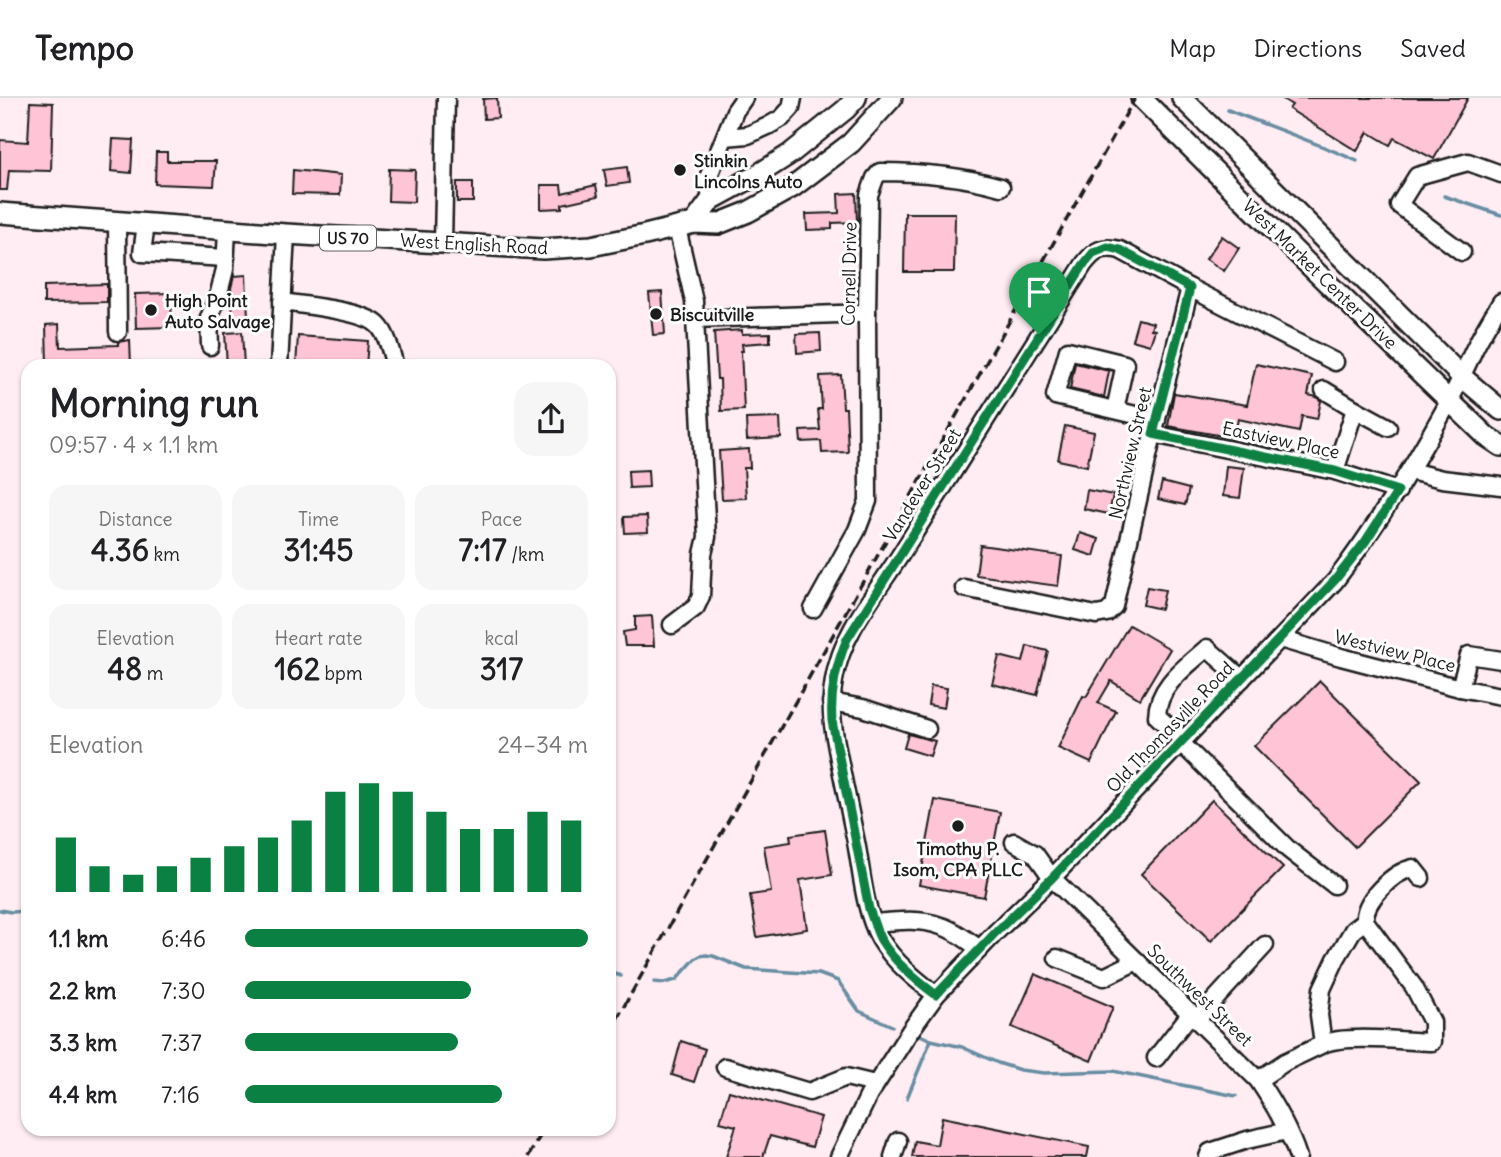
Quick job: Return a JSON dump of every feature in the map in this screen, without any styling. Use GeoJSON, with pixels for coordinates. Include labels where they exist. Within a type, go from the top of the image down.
{"type":"FeatureCollection","features":[{"type":"Feature","properties":{"kind":"main road"},"geometry":{"type":"LineString","coordinates":[[685,226],[712,200],[790,154],[856,98]]}},
{"type":"Feature","properties":{"kind":"main road","name":"West English Road"},"geometry":{"type":"LineString","coordinates":[[0,213],[543,249],[591,246],[685,226],[718,224],[748,212],[793,187],[851,143],[892,98]]}},
{"type":"Feature","properties":{"kind":"main road","name":"West Market Center Drive"},"geometry":{"type":"LineString","coordinates":[[1141,98],[1317,273],[1486,436],[1501,446]]}},
{"type":"Feature","properties":{"kind":"main road","name":"West Market Center Drive"},"geometry":{"type":"LineString","coordinates":[[1182,98],[1462,377],[1501,410]]}},
{"type":"Feature","properties":{"kind":"street"},"geometry":{"type":"LineString","coordinates":[[443,243],[446,98]]}},
{"type":"Feature","properties":{"kind":"street"},"geometry":{"type":"LineString","coordinates":[[712,200],[708,178],[735,111],[744,98]]}},
{"type":"Feature","properties":{"kind":"street"},"geometry":{"type":"LineString","coordinates":[[725,136],[748,135],[768,126],[782,118],[791,108],[793,98]]}},
{"type":"Feature","properties":{"kind":"street"},"geometry":{"type":"LineString","coordinates":[[1462,252],[1399,205],[1418,176],[1468,162],[1501,174]]}},
{"type":"Feature","properties":{"kind":"street","name":"Cornell Drive"},"geometry":{"type":"LineString","coordinates":[[813,609],[857,530],[868,501],[869,195],[875,178],[880,172],[915,172],[1001,187]]}},
{"type":"Feature","properties":{"kind":"street"},"geometry":{"type":"LineString","coordinates":[[117,222],[118,332]]}},
{"type":"Feature","properties":{"kind":"street"},"geometry":{"type":"LineString","coordinates":[[146,224],[142,253],[226,258]]}},
{"type":"Feature","properties":{"kind":"street"},"geometry":{"type":"LineString","coordinates":[[672,625],[696,607],[701,596],[703,554],[707,537],[694,301],[685,226]]}},
{"type":"Feature","properties":{"kind":"street"},"geometry":{"type":"LineString","coordinates":[[210,346],[209,318],[225,269],[227,230]]}},
{"type":"Feature","properties":{"kind":"street"},"geometry":{"type":"LineString","coordinates":[[279,359],[286,234]]}},
{"type":"Feature","properties":{"kind":"street","name":"Vandever Street"},"geometry":{"type":"LineString","coordinates":[[936,995],[894,958],[880,938],[869,909],[835,741],[831,702],[839,659],[853,628],[1093,253],[1108,247],[1120,250],[1335,362]]}},
{"type":"Feature","properties":{"kind":"street","name":"Northview Street"},"geometry":{"type":"LineString","coordinates":[[964,588],[1096,615],[1107,613],[1114,606],[1190,288]]}},
{"type":"Feature","properties":{"kind":"street"},"geometry":{"type":"LineString","coordinates":[[282,302],[353,314],[378,324],[388,342],[393,359]]}},
{"type":"Feature","properties":{"kind":"street","name":"Old Thomasville Road"},"geometry":{"type":"LineString","coordinates":[[839,1157],[875,1084],[936,995],[1052,878],[1280,639],[1335,580],[1365,542],[1410,471],[1501,302]]}},
{"type":"Feature","properties":{"kind":"street"},"geometry":{"type":"LineString","coordinates":[[695,319],[867,313]]}},
{"type":"Feature","properties":{"kind":"street","name":"Eastview Place"},"geometry":{"type":"LineString","coordinates":[[1115,410],[1125,364],[1068,350],[1055,396],[1115,410],[1155,427],[1335,471],[1398,491]]}},
{"type":"Feature","properties":{"kind":"street"},"geometry":{"type":"LineString","coordinates":[[1324,390],[1388,427]]}},
{"type":"Feature","properties":{"kind":"street"},"geometry":{"type":"LineString","coordinates":[[1335,471],[1355,409]]}},
{"type":"Feature","properties":{"kind":"street"},"geometry":{"type":"LineString","coordinates":[[1410,471],[1442,479],[1501,486]]}},
{"type":"Feature","properties":{"kind":"street","name":"Westview Place"},"geometry":{"type":"LineString","coordinates":[[1280,639],[1460,688],[1501,696]]}},
{"type":"Feature","properties":{"kind":"street"},"geometry":{"type":"LineString","coordinates":[[1242,679],[1207,648],[1175,676],[1165,690],[1157,716],[1289,850],[1334,885]]}},
{"type":"Feature","properties":{"kind":"street"},"geometry":{"type":"LineString","coordinates":[[1460,688],[1469,655],[1501,660]]}},
{"type":"Feature","properties":{"kind":"street"},"geometry":{"type":"LineString","coordinates":[[831,702],[863,708],[926,729]]}},
{"type":"Feature","properties":{"kind":"street","name":"Southwest Street"},"geometry":{"type":"LineString","coordinates":[[1014,842],[1035,854],[1052,878],[1258,1080],[1271,1098],[1298,1157]]}},
{"type":"Feature","properties":{"kind":"street"},"geometry":{"type":"LineString","coordinates":[[1258,1080],[1285,1062],[1329,1041],[1349,1039],[1432,1042],[1432,1021],[1414,988],[1365,921],[1364,912],[1385,884],[1405,869],[1413,868],[1421,878]]}},
{"type":"Feature","properties":{"kind":"street"},"geometry":{"type":"LineString","coordinates":[[874,923],[907,920],[942,926],[980,949]]}},
{"type":"Feature","properties":{"kind":"street"},"geometry":{"type":"LineString","coordinates":[[1323,1044],[1319,1015],[1322,989],[1353,930],[1365,921]]}},
{"type":"Feature","properties":{"kind":"street"},"geometry":{"type":"LineString","coordinates":[[1156,1058],[1265,945]]}},
{"type":"Feature","properties":{"kind":"street"},"geometry":{"type":"LineString","coordinates":[[1057,958],[1104,977],[1137,961]]}},
{"type":"Feature","properties":{"kind":"street"},"geometry":{"type":"LineString","coordinates":[[725,1067],[809,1092],[846,1077],[875,1084]]}},
{"type":"Feature","properties":{"kind":"street"},"geometry":{"type":"LineString","coordinates":[[1208,1157],[1210,1152],[1287,1131]]}},
{"type":"Feature","properties":{"kind":"building"},"geometry":{"type":"Polygon","coordinates":[[[497,98],[498,118],[484,119],[483,99],[497,98]]]}},
{"type":"Feature","properties":{"kind":"building"},"geometry":{"type":"Polygon","coordinates":[[[1281,98],[1468,98],[1434,159],[1394,138],[1390,145],[1368,132],[1357,151],[1289,109],[1292,105],[1281,98]]]}},
{"type":"Feature","properties":{"kind":"building"},"geometry":{"type":"Polygon","coordinates":[[[30,102],[53,103],[51,171],[9,170],[7,190],[0,190],[0,140],[28,142],[30,102]]]}},
{"type":"Feature","properties":{"kind":"building"},"geometry":{"type":"Polygon","coordinates":[[[113,139],[133,140],[131,173],[111,171],[113,139]]]}},
{"type":"Feature","properties":{"kind":"building"},"geometry":{"type":"Polygon","coordinates":[[[156,152],[167,152],[167,161],[216,161],[214,186],[155,184],[156,152]]]}},
{"type":"Feature","properties":{"kind":"building"},"geometry":{"type":"Polygon","coordinates":[[[627,167],[629,183],[607,186],[604,170],[627,167]]]}},
{"type":"Feature","properties":{"kind":"building"},"geometry":{"type":"Polygon","coordinates":[[[389,169],[415,170],[414,202],[388,201],[389,169]]]}},
{"type":"Feature","properties":{"kind":"building"},"geometry":{"type":"Polygon","coordinates":[[[293,170],[341,175],[340,195],[292,194],[293,170]]]}},
{"type":"Feature","properties":{"kind":"building"},"geometry":{"type":"Polygon","coordinates":[[[457,182],[473,182],[473,202],[457,202],[457,182]]]}},
{"type":"Feature","properties":{"kind":"building"},"geometry":{"type":"Polygon","coordinates":[[[541,185],[561,185],[562,193],[596,185],[598,196],[562,204],[562,208],[541,209],[541,185]]]}},
{"type":"Feature","properties":{"kind":"building"},"geometry":{"type":"Polygon","coordinates":[[[856,193],[857,222],[832,223],[832,229],[807,230],[806,214],[839,213],[838,194],[856,193]]]}},
{"type":"Feature","properties":{"kind":"building"},"geometry":{"type":"Polygon","coordinates":[[[905,213],[955,213],[954,272],[904,272],[905,213]]]}},
{"type":"Feature","properties":{"kind":"building"},"geometry":{"type":"Polygon","coordinates":[[[1222,236],[1239,248],[1224,271],[1206,259],[1222,236]]]}},
{"type":"Feature","properties":{"kind":"building"},"geometry":{"type":"Polygon","coordinates":[[[246,275],[248,318],[233,319],[231,288],[234,276],[246,275]]]}},
{"type":"Feature","properties":{"kind":"building"},"geometry":{"type":"Polygon","coordinates":[[[107,284],[107,302],[44,303],[44,286],[107,284]]]}},
{"type":"Feature","properties":{"kind":"building"},"geometry":{"type":"Polygon","coordinates":[[[662,292],[665,334],[653,335],[649,293],[662,292]]]}},
{"type":"Feature","properties":{"kind":"building"},"geometry":{"type":"Polygon","coordinates":[[[171,293],[172,327],[136,328],[135,294],[171,293]]]}},
{"type":"Feature","properties":{"kind":"building"},"geometry":{"type":"Polygon","coordinates":[[[1138,319],[1153,323],[1151,329],[1155,330],[1150,345],[1132,340],[1138,319]]]}},
{"type":"Feature","properties":{"kind":"building"},"geometry":{"type":"Polygon","coordinates":[[[59,324],[60,347],[118,345],[118,342],[130,340],[131,359],[47,359],[46,325],[59,324]]]}},
{"type":"Feature","properties":{"kind":"building"},"geometry":{"type":"Polygon","coordinates":[[[742,330],[742,334],[770,333],[770,342],[742,344],[744,410],[721,411],[714,332],[742,330]]]}},
{"type":"Feature","properties":{"kind":"building"},"geometry":{"type":"Polygon","coordinates":[[[242,332],[244,359],[227,359],[225,333],[242,332]]]}},
{"type":"Feature","properties":{"kind":"building"},"geometry":{"type":"Polygon","coordinates":[[[820,333],[821,351],[797,353],[796,334],[820,333]]]}},
{"type":"Feature","properties":{"kind":"building"},"geometry":{"type":"Polygon","coordinates":[[[298,336],[368,341],[367,359],[296,359],[298,336]]]}},
{"type":"Feature","properties":{"kind":"building"},"geometry":{"type":"Polygon","coordinates":[[[1075,363],[1109,371],[1104,397],[1070,389],[1075,363]]]}},
{"type":"Feature","properties":{"kind":"building"},"geometry":{"type":"Polygon","coordinates":[[[1256,364],[1312,376],[1308,395],[1321,401],[1317,419],[1302,416],[1299,432],[1238,419],[1234,438],[1168,426],[1174,393],[1247,405],[1256,364]]]}},
{"type":"Feature","properties":{"kind":"building"},"geometry":{"type":"Polygon","coordinates":[[[841,375],[848,452],[822,453],[821,441],[801,442],[800,431],[820,430],[820,376],[841,375]]]}},
{"type":"Feature","properties":{"kind":"building"},"geometry":{"type":"Polygon","coordinates":[[[780,418],[781,438],[747,440],[746,419],[780,418]]]}},
{"type":"Feature","properties":{"kind":"building"},"geometry":{"type":"Polygon","coordinates":[[[1065,426],[1094,432],[1087,466],[1058,460],[1065,426]]]}},
{"type":"Feature","properties":{"kind":"building"},"geometry":{"type":"Polygon","coordinates":[[[749,449],[750,468],[744,468],[746,498],[722,499],[719,451],[749,449]]]}},
{"type":"Feature","properties":{"kind":"building"},"geometry":{"type":"Polygon","coordinates":[[[1226,466],[1244,468],[1240,498],[1223,496],[1226,466]]]}},
{"type":"Feature","properties":{"kind":"building"},"geometry":{"type":"Polygon","coordinates":[[[648,470],[649,487],[629,488],[628,471],[648,470]]]}},
{"type":"Feature","properties":{"kind":"building"},"geometry":{"type":"Polygon","coordinates":[[[1162,482],[1189,489],[1185,505],[1158,499],[1162,482]]]}},
{"type":"Feature","properties":{"kind":"building"},"geometry":{"type":"Polygon","coordinates":[[[1087,490],[1113,495],[1109,514],[1084,509],[1087,490]]]}},
{"type":"Feature","properties":{"kind":"building"},"geometry":{"type":"Polygon","coordinates":[[[647,516],[648,532],[625,533],[624,517],[647,516]]]}},
{"type":"Feature","properties":{"kind":"building"},"geometry":{"type":"Polygon","coordinates":[[[1080,533],[1099,539],[1094,556],[1075,550],[1080,533]]]}},
{"type":"Feature","properties":{"kind":"building"},"geometry":{"type":"Polygon","coordinates":[[[980,545],[1062,556],[1058,586],[976,575],[980,545]]]}},
{"type":"Feature","properties":{"kind":"building"},"geometry":{"type":"Polygon","coordinates":[[[1147,587],[1165,590],[1161,609],[1143,605],[1147,587]]]}},
{"type":"Feature","properties":{"kind":"building"},"geometry":{"type":"Polygon","coordinates":[[[652,616],[654,646],[625,646],[623,632],[635,630],[635,617],[652,616]]]}},
{"type":"Feature","properties":{"kind":"building"},"geometry":{"type":"Polygon","coordinates":[[[1129,625],[1170,649],[1140,699],[1111,681],[1098,703],[1116,711],[1091,763],[1058,748],[1083,696],[1086,697],[1129,625]]]}},
{"type":"Feature","properties":{"kind":"building"},"geometry":{"type":"Polygon","coordinates":[[[1027,646],[1048,651],[1037,695],[992,684],[999,656],[1023,662],[1027,646]]]}},
{"type":"Feature","properties":{"kind":"building"},"geometry":{"type":"Polygon","coordinates":[[[1320,681],[1421,781],[1355,847],[1254,746],[1320,681]]]}},
{"type":"Feature","properties":{"kind":"building"},"geometry":{"type":"Polygon","coordinates":[[[931,686],[947,688],[944,708],[928,705],[931,686]]]}},
{"type":"Feature","properties":{"kind":"building"},"geometry":{"type":"Polygon","coordinates":[[[908,734],[935,741],[930,756],[904,748],[908,734]]]}},
{"type":"Feature","properties":{"kind":"building"},"geometry":{"type":"Polygon","coordinates":[[[935,800],[1000,812],[984,897],[919,885],[935,800]]]}},
{"type":"Feature","properties":{"kind":"building"},"geometry":{"type":"Polygon","coordinates":[[[1212,800],[1283,868],[1211,941],[1141,874],[1212,800]]]}},
{"type":"Feature","properties":{"kind":"building"},"geometry":{"type":"Polygon","coordinates":[[[825,830],[832,875],[800,880],[807,929],[757,937],[750,895],[771,892],[764,846],[791,842],[790,835],[825,830]]]}},
{"type":"Feature","properties":{"kind":"building"},"geometry":{"type":"Polygon","coordinates":[[[1035,974],[1113,1007],[1091,1061],[1012,1027],[1035,974]]]}},
{"type":"Feature","properties":{"kind":"building"},"geometry":{"type":"Polygon","coordinates":[[[681,1041],[705,1049],[694,1082],[672,1075],[681,1041]]]}},
{"type":"Feature","properties":{"kind":"building"},"geometry":{"type":"Polygon","coordinates":[[[729,1091],[821,1117],[812,1147],[770,1136],[763,1157],[726,1157],[736,1126],[720,1122],[729,1091]]]}},
{"type":"Feature","properties":{"kind":"building"},"geometry":{"type":"Polygon","coordinates":[[[942,1117],[1089,1147],[1087,1157],[912,1157],[915,1141],[937,1145],[942,1117]]]}},
{"type":"Feature","properties":{"kind":"waterway"},"geometry":{"type":"LineString","coordinates":[[1228,110],[1357,161]]}},
{"type":"Feature","properties":{"kind":"waterway"},"geometry":{"type":"LineString","coordinates":[[1444,196],[1501,215]]}},
{"type":"Feature","properties":{"kind":"waterway"},"geometry":{"type":"LineString","coordinates":[[0,910],[21,911]]}},
{"type":"Feature","properties":{"kind":"waterway"},"geometry":{"type":"LineString","coordinates":[[654,982],[676,980],[695,959],[706,955],[746,969],[819,974],[838,981],[859,1011],[892,1026]]}},
{"type":"Feature","properties":{"kind":"waterway"},"geometry":{"type":"LineString","coordinates":[[616,974],[621,976]]}},
{"type":"Feature","properties":{"kind":"waterway"},"geometry":{"type":"LineString","coordinates":[[920,1035],[962,1047],[1020,1070],[1044,1073],[1113,1071],[1236,1096]]}},
{"type":"Feature","properties":{"kind":"waterway"},"geometry":{"type":"LineString","coordinates":[[907,1098],[931,1040]]}},
{"type":"Feature","properties":{"kind":"railway"},"geometry":{"type":"LineString","coordinates":[[616,1021],[1135,98]]}},
{"type":"Feature","properties":{"kind":"railway"},"geometry":{"type":"LineString","coordinates":[[528,1157],[540,1136]]}},
{"type":"Feature","properties":{"kind":"place","name":"Stinkin Lincolns Auto"},"geometry":{"type":"Point","coordinates":[680,170]}},
{"type":"Feature","properties":{"kind":"place","name":"High Point Auto Salvage"},"geometry":{"type":"Point","coordinates":[151,310]}},
{"type":"Feature","properties":{"kind":"place","name":"Biscuitville"},"geometry":{"type":"Point","coordinates":[656,314]}},
{"type":"Feature","properties":{"kind":"place","name":"Timothy P. Isom, CPA PLLC"},"geometry":{"type":"Point","coordinates":[958,826]}},
{"type":"Feature","properties":{"kind":"route"},"geometry":{"type":"LineString","coordinates":[[1108,247],[1120,250],[1190,288],[1153,434],[1335,471],[1398,491],[1365,542],[1335,580],[1052,878],[936,995],[894,958],[880,938],[869,909],[835,741],[831,702],[834,680],[847,639],[859,618],[1039,334],[1093,253],[1108,247]]}}]}
